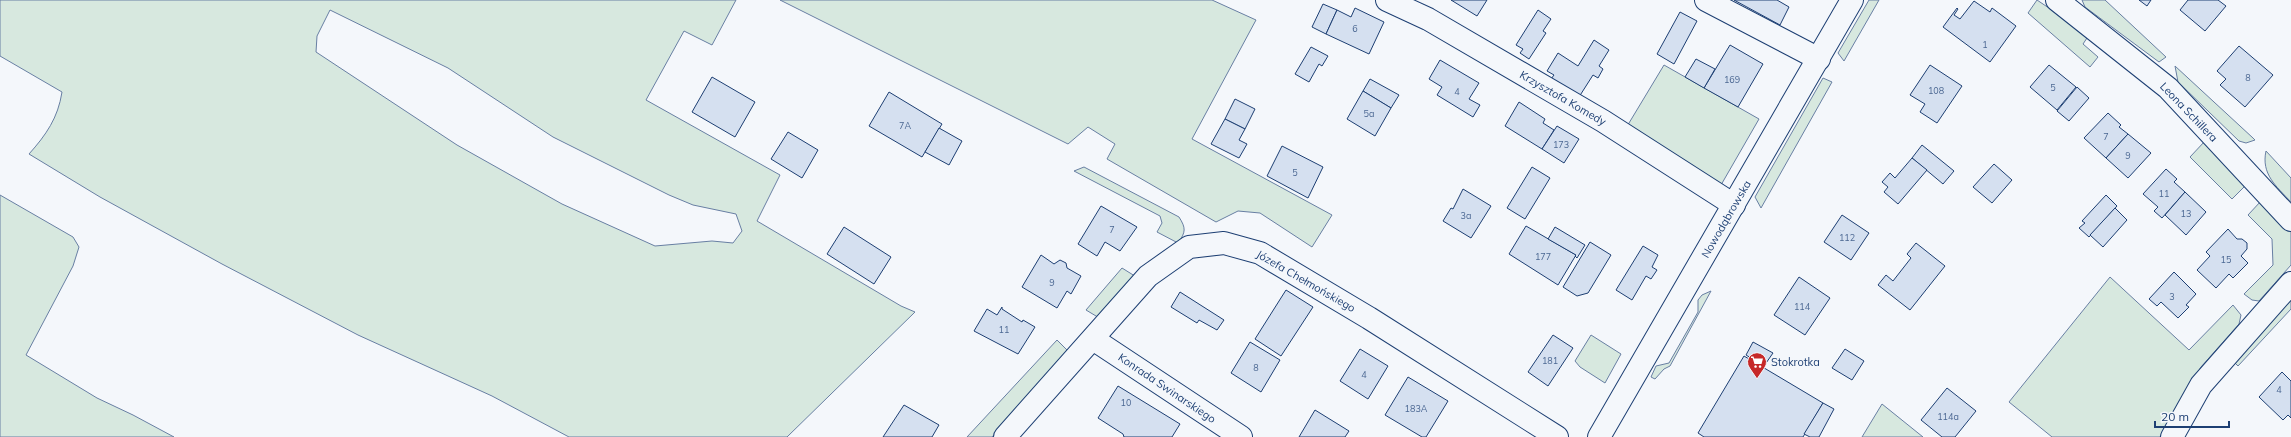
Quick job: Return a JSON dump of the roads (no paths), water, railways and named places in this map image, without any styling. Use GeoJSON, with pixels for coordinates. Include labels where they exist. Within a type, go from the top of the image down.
{"type":"FeatureCollection","features":[{"type":"Feature","properties":{"kind":"street","name":"Krzysztofa Komedy"},"geometry":{"type":"LineString","coordinates":[[1387,0],[1428,19],[1603,121],[1734,205]]}},
{"type":"Feature","properties":{"kind":"street"},"geometry":{"type":"LineString","coordinates":[[1706,0],[1819,59]]}},
{"type":"Feature","properties":{"kind":"street","name":"Nowodąbrowska"},"geometry":{"type":"LineString","coordinates":[[1599,437],[1852,0]]}},
{"type":"Feature","properties":{"kind":"street","name":"Leona Schillera"},"geometry":{"type":"LineString","coordinates":[[2057,0],[2168,88],[2291,220]]}},
{"type":"Feature","properties":{"kind":"street","name":"Józefa Chełmońskiego"},"geometry":{"type":"LineString","coordinates":[[1005,437],[1148,276],[1189,247],[1224,243],[1260,253],[1369,318],[1557,437]]}},
{"type":"Feature","properties":{"kind":"street"},"geometry":{"type":"LineString","coordinates":[[2172,437],[2201,385],[2291,283]]}},
{"type":"Feature","properties":{"kind":"street","name":"Konrada Swinarskiego"},"geometry":{"type":"LineString","coordinates":[[1093,339],[1241,437]]}},
{"type":"Feature","properties":{"kind":"place","name":"Stokrotka"},"geometry":{"type":"Point","coordinates":[1757,379]}}]}
